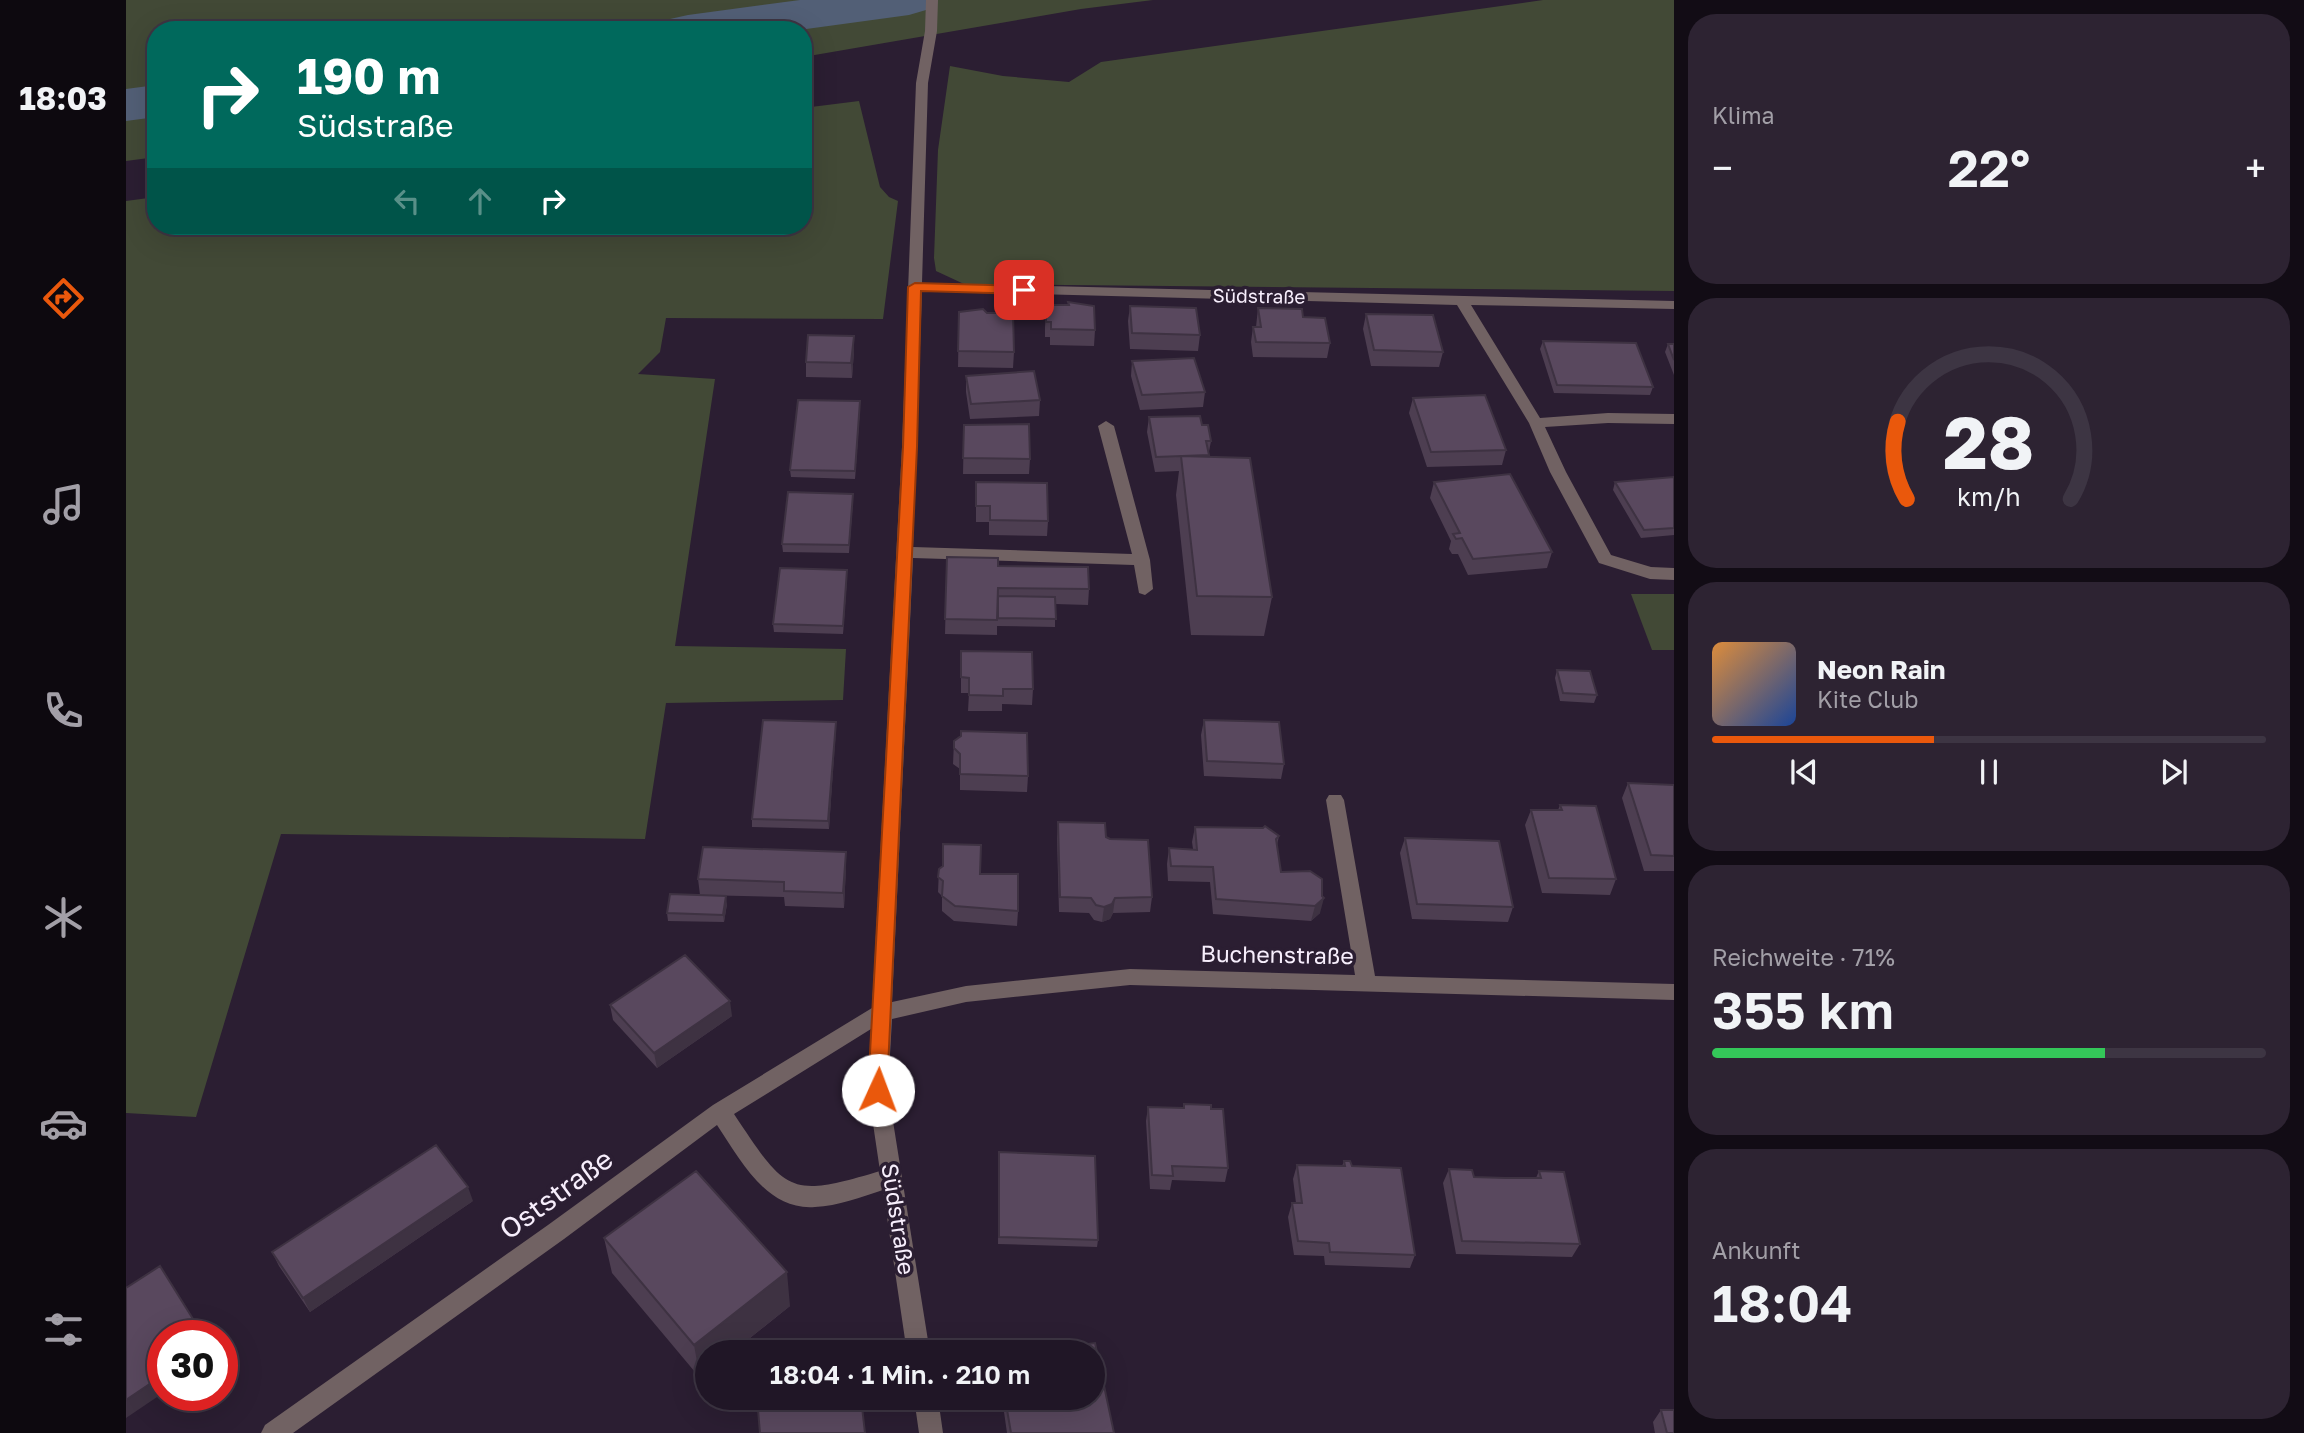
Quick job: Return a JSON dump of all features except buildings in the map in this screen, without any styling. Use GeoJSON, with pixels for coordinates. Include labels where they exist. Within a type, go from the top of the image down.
{"type":"FeatureCollection","features":[{"type":"Feature","properties":{"kind":"street","name":"Südstraße"},"geometry":{"type":"LineString","coordinates":[[917,1340],[878,1090],[904,552],[922,83],[931,31],[932,0]]}},
{"type":"Feature","properties":{"kind":"street","name":"Südstraße"},"geometry":{"type":"LineString","coordinates":[[915,287],[1674,305]]}},
{"type":"Feature","properties":{"kind":"street"},"geometry":{"type":"LineString","coordinates":[[1461,301],[1536,423],[1558,472],[1605,559],[1650,573],[1674,574]]}},
{"type":"Feature","properties":{"kind":"street"},"geometry":{"type":"LineString","coordinates":[[1536,423],[1608,418],[1674,419]]}},
{"type":"Feature","properties":{"kind":"street"},"geometry":{"type":"LineString","coordinates":[[1106,426],[1142,560],[1145,589]]}},
{"type":"Feature","properties":{"kind":"street"},"geometry":{"type":"LineString","coordinates":[[904,552],[1142,560]]}},
{"type":"Feature","properties":{"kind":"street"},"geometry":{"type":"LineString","coordinates":[[1335,800],[1366,982]]}},
{"type":"Feature","properties":{"kind":"street","name":"Buchenstraße"},"geometry":{"type":"LineString","coordinates":[[881,1013],[966,994],[1130,977],[1674,992]]}},
{"type":"Feature","properties":{"kind":"street","name":"Oststraße"},"geometry":{"type":"LineString","coordinates":[[273,1433],[556,1232],[720,1111],[881,1013]]}},
{"type":"Feature","properties":{"kind":"street"},"geometry":{"type":"LineString","coordinates":[[720,1111],[761,1168],[781,1190],[811,1198],[891,1178]]}},
{"type":"Feature","properties":{"kind":"street"},"geometry":{"type":"LineString","coordinates":[[928,1410],[931,1433]]}},
{"type":"Feature","properties":{"kind":"green space"},"geometry":{"type":"Polygon","coordinates":[[[126,0],[1153,0],[1081,9],[812,55],[812,21],[147,21],[147,158],[126,161],[126,0]]]}},
{"type":"Feature","properties":{"kind":"green space"},"geometry":{"type":"Polygon","coordinates":[[[1543,0],[1674,0],[1674,291],[964,284],[936,271],[934,258],[938,150],[950,66],[1003,76],[1069,82],[1101,62],[1543,0]]]}},
{"type":"Feature","properties":{"kind":"green space"},"geometry":{"type":"Polygon","coordinates":[[[859,101],[880,187],[889,197],[898,201],[883,319],[666,318],[660,352],[638,374],[715,379],[675,646],[846,649],[843,700],[666,703],[645,839],[281,834],[196,1117],[126,1113],[126,201],[147,198],[147,235],[812,235],[812,107],[859,101]]]}},
{"type":"Feature","properties":{"kind":"green space"},"geometry":{"type":"Polygon","coordinates":[[[1631,594],[1674,594],[1674,650],[1652,650],[1631,594]]]}},
{"type":"Feature","properties":{"kind":"waterway"},"geometry":{"type":"LineString","coordinates":[[754,21],[909,0]]}},
{"type":"Feature","properties":{"kind":"waterway"},"geometry":{"type":"LineString","coordinates":[[126,105],[147,102]]}},
{"type":"Feature","properties":{"kind":"route"},"geometry":{"type":"LineString","coordinates":[[878,1090],[910,447],[915,287],[1024,290]]}}]}
